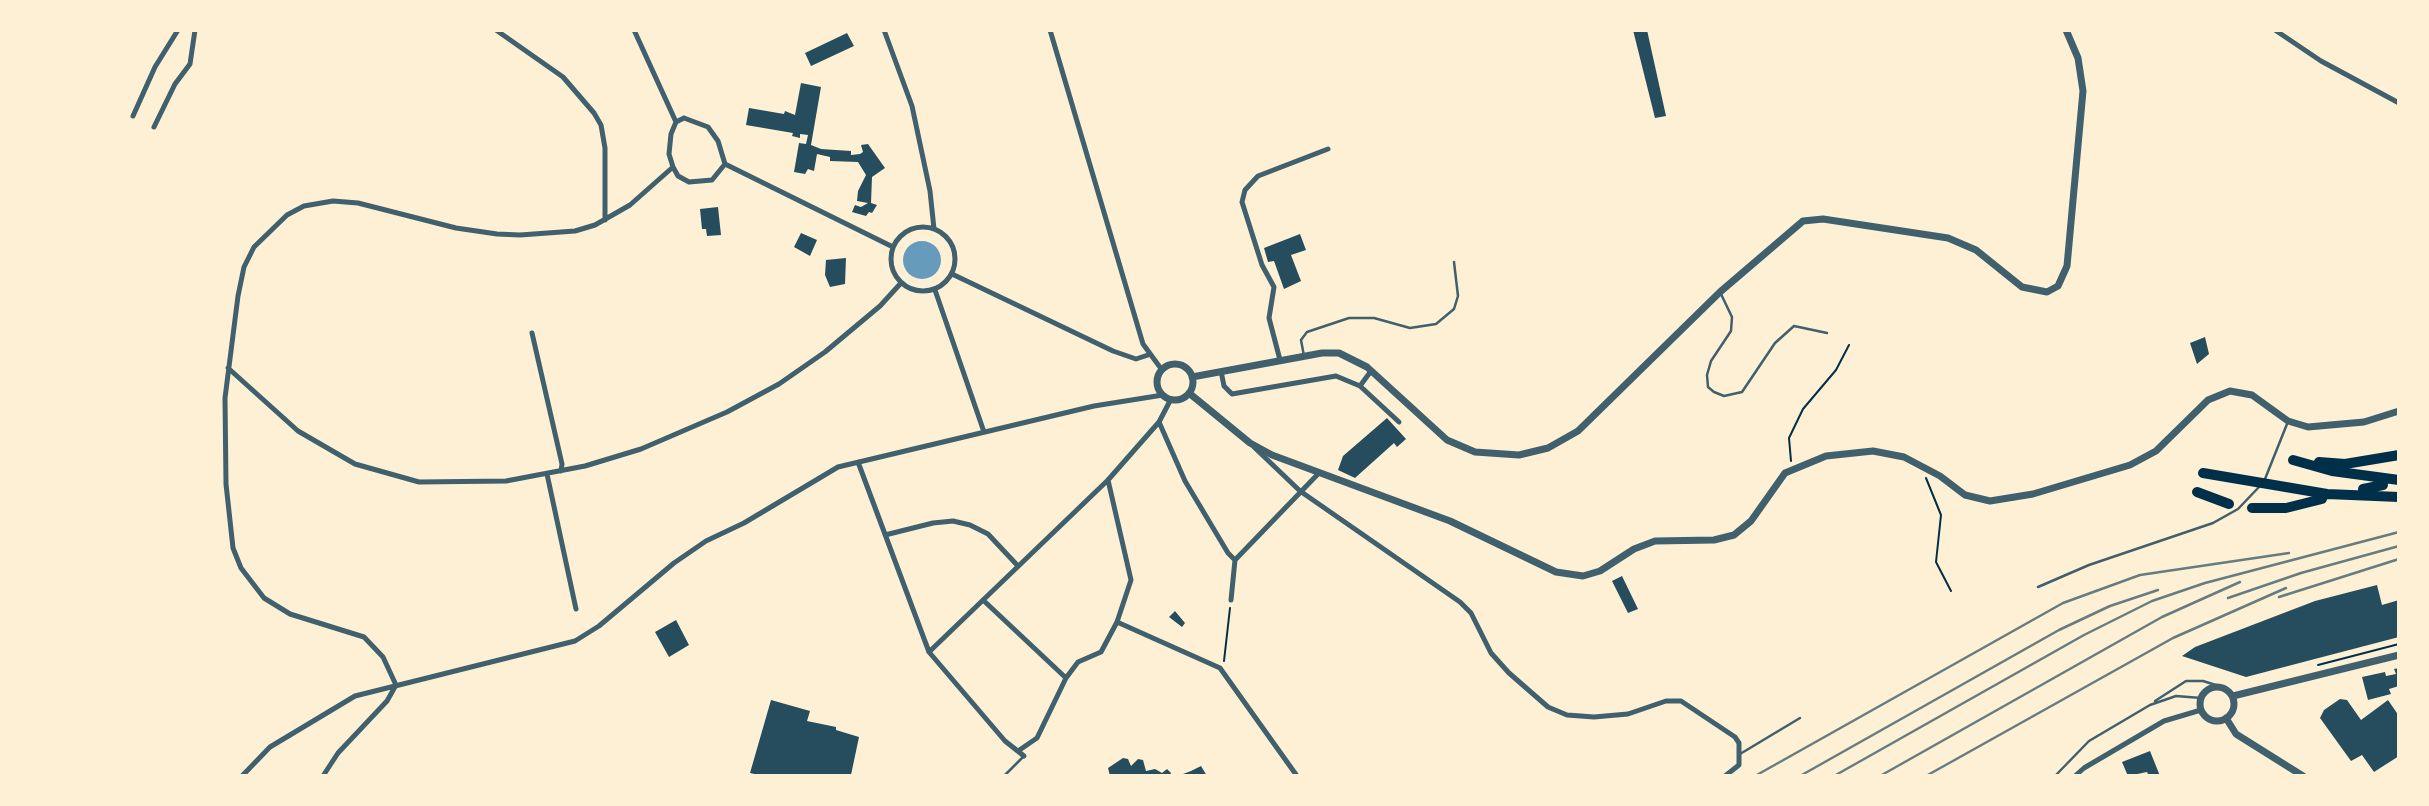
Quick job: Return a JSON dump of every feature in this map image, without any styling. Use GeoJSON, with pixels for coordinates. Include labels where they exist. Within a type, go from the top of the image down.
{"type":"FeatureCollection","features":[{"type":"Feature","properties":{"kind":"highway"},"geometry":{"type":"LineString","coordinates":[[2399,456],[2345,464],[2295,460],[2332,471],[2399,480]]}},
{"type":"Feature","properties":{"kind":"highway"},"geometry":{"type":"LineString","coordinates":[[2203,473],[2327,494],[2399,497]]}},
{"type":"Feature","properties":{"kind":"highway"},"geometry":{"type":"LineString","coordinates":[[2363,489],[2383,485]]}},
{"type":"Feature","properties":{"kind":"highway"},"geometry":{"type":"LineString","coordinates":[[2197,492],[2229,504]]}},
{"type":"Feature","properties":{"kind":"highway"},"geometry":{"type":"LineString","coordinates":[[2252,508],[2279,509],[2322,499]]}},
{"type":"Feature","properties":{"kind":"street"},"geometry":{"type":"LineString","coordinates":[[133,116],[155,68],[178,30]]}},
{"type":"Feature","properties":{"kind":"street"},"geometry":{"type":"LineString","coordinates":[[154,127],[175,84],[190,64],[195,30]]}},
{"type":"Feature","properties":{"kind":"street"},"geometry":{"type":"LineString","coordinates":[[496,30],[536,55],[563,77],[601,125],[605,148],[605,219]]}},
{"type":"Feature","properties":{"kind":"street"},"geometry":{"type":"LineString","coordinates":[[634,30],[676,122],[670,147],[673,167],[683,180],[700,183],[718,176],[725,164]]}},
{"type":"Feature","properties":{"kind":"street"},"geometry":{"type":"LineString","coordinates":[[884,30],[912,106],[928,180],[934,229]]}},
{"type":"Feature","properties":{"kind":"street"},"geometry":{"type":"LineString","coordinates":[[1050,30],[1126,291],[1148,355],[1162,370]]}},
{"type":"Feature","properties":{"kind":"street"},"geometry":{"type":"LineString","coordinates":[[1192,377],[1304,356],[1339,353],[1358,360],[1432,429],[1454,444],[1475,452],[1504,456],[1536,452],[1562,442],[1578,431],[1720,292],[1803,221],[1823,219],[1948,238],[1976,250],[2022,288],[2047,292],[2058,286],[2067,266],[2083,91],[2078,58],[2066,30]]}},
{"type":"Feature","properties":{"kind":"street"},"geometry":{"type":"LineString","coordinates":[[2274,30],[2321,61],[2399,103]]}},
{"type":"Feature","properties":{"kind":"street"},"geometry":{"type":"LineString","coordinates":[[676,122],[692,120],[708,127],[718,141],[725,164],[893,247]]}},
{"type":"Feature","properties":{"kind":"street"},"geometry":{"type":"LineString","coordinates":[[1280,360],[1269,318],[1274,288],[1262,265],[1242,202],[1245,190],[1258,176],[1328,149]]}},
{"type":"Feature","properties":{"kind":"street"},"geometry":{"type":"LineString","coordinates":[[396,685],[383,657],[368,640],[351,631],[281,610],[256,590],[241,568],[230,533],[225,423],[228,368],[238,296],[249,257],[269,229],[304,206],[333,201],[358,203],[456,228],[508,235],[566,232],[605,219],[630,205],[673,167]]}},
{"type":"Feature","properties":{"kind":"street"},"geometry":{"type":"LineString","coordinates":[[915,228],[934,229],[950,241],[954,250],[952,274],[935,290],[917,291],[901,283],[892,267],[893,247],[906,232],[915,228]]}},
{"type":"Feature","properties":{"kind":"street"},"geometry":{"type":"LineString","coordinates":[[952,274],[1113,351],[1136,359],[1148,355]]}},
{"type":"Feature","properties":{"kind":"street"},"geometry":{"type":"LineString","coordinates":[[228,368],[298,431],[344,458],[377,472],[419,482],[444,484],[506,481],[561,471],[679,435],[779,384],[856,326],[901,283]]}},
{"type":"Feature","properties":{"kind":"street"},"geometry":{"type":"LineString","coordinates":[[935,290],[984,432]]}},
{"type":"Feature","properties":{"kind":"street"},"geometry":{"type":"LineString","coordinates":[[532,333],[562,464],[561,471]]}},
{"type":"Feature","properties":{"kind":"street"},"geometry":{"type":"LineString","coordinates":[[1170,365],[1181,365],[1192,377],[1189,393],[1180,399],[1163,395],[1157,384],[1162,370],[1170,365]]}},
{"type":"Feature","properties":{"kind":"street"},"geometry":{"type":"LineString","coordinates":[[1221,371],[1224,386],[1232,394],[1336,376],[1360,386],[1399,422]]}},
{"type":"Feature","properties":{"kind":"street"},"geometry":{"type":"LineString","coordinates":[[1360,386],[1371,372]]}},
{"type":"Feature","properties":{"kind":"street"},"geometry":{"type":"LineString","coordinates":[[1250,443],[1318,474],[1450,521],[1556,572],[1583,576],[1601,571],[1634,549],[1655,541],[1714,540],[1734,535],[1751,522],[1784,473],[1793,467],[1826,456],[1873,451],[1904,457],[1965,495],[1990,501],[2033,494],[2130,465],[2157,451],[2208,400],[2230,391],[2252,395],[2288,421],[2308,427],[2364,422],[2399,411]]}},
{"type":"Feature","properties":{"kind":"street"},"geometry":{"type":"LineString","coordinates":[[1189,393],[1250,443],[1300,491],[1460,602],[1471,613],[1491,653],[1509,673],[1548,707],[1567,715],[1594,717],[1628,714],[1666,701],[1681,701],[1735,737],[1740,754],[1738,768],[1725,776]]}},
{"type":"Feature","properties":{"kind":"street"},"geometry":{"type":"LineString","coordinates":[[243,776],[270,747],[336,705],[396,685],[575,641],[600,625],[674,563],[706,541],[768,510],[820,476],[858,462],[1094,406],[1163,395]]}},
{"type":"Feature","properties":{"kind":"street"},"geometry":{"type":"LineString","coordinates":[[929,652],[1108,480],[1159,422],[1171,399]]}},
{"type":"Feature","properties":{"kind":"street"},"geometry":{"type":"LineString","coordinates":[[1159,422],[1185,481],[1228,553],[1235,559]]}},
{"type":"Feature","properties":{"kind":"street"},"geometry":{"type":"LineString","coordinates":[[858,462],[929,652],[1005,741],[1024,756]]}},
{"type":"Feature","properties":{"kind":"street"},"geometry":{"type":"LineString","coordinates":[[547,474],[576,609]]}},
{"type":"Feature","properties":{"kind":"street"},"geometry":{"type":"LineString","coordinates":[[1231,600],[1235,559],[1318,474]]}},
{"type":"Feature","properties":{"kind":"street"},"geometry":{"type":"LineString","coordinates":[[1018,751],[1037,738],[1066,678],[1077,662],[1101,652],[1117,622],[1131,580],[1108,480]]}},
{"type":"Feature","properties":{"kind":"street"},"geometry":{"type":"LineString","coordinates":[[885,535],[943,522],[970,525],[988,534],[1018,566]]}},
{"type":"Feature","properties":{"kind":"street"},"geometry":{"type":"LineString","coordinates":[[983,600],[1066,678]]}},
{"type":"Feature","properties":{"kind":"street"},"geometry":{"type":"LineString","coordinates":[[1117,622],[1220,668],[1297,776]]}},
{"type":"Feature","properties":{"kind":"street"},"geometry":{"type":"LineString","coordinates":[[2233,696],[2233,710],[2226,718],[2212,720],[2201,710],[2201,698],[2208,689],[2218,686],[2233,696],[2399,656]]}},
{"type":"Feature","properties":{"kind":"street"},"geometry":{"type":"LineString","coordinates":[[323,776],[338,753],[372,720],[396,685]]}},
{"type":"Feature","properties":{"kind":"street"},"geometry":{"type":"LineString","coordinates":[[2075,776],[2164,721],[2201,710]]}},
{"type":"Feature","properties":{"kind":"street"},"geometry":{"type":"LineString","coordinates":[[2226,718],[2236,734],[2303,776]]}},
{"type":"Feature","properties":{"kind":"street"},"geometry":{"type":"LineString","coordinates":[[326,769],[329,776]]}},
{"type":"Feature","properties":{"kind":"lane"},"geometry":{"type":"LineString","coordinates":[[1304,356],[1301,340],[1307,332],[1349,318],[1374,318],[1420,329],[1442,320],[1454,309],[1458,296],[1454,262]]}},
{"type":"Feature","properties":{"kind":"lane"},"geometry":{"type":"LineString","coordinates":[[1720,292],[1732,317],[1731,331],[1711,361],[1707,375],[1709,387],[1724,396],[1742,391],[1775,342],[1794,326],[1827,332]]}},
{"type":"Feature","properties":{"kind":"lane"},"geometry":{"type":"LineString","coordinates":[[2040,586],[2230,514],[2247,501],[2265,479],[2288,421]]}},
{"type":"Feature","properties":{"kind":"lane"},"geometry":{"type":"LineString","coordinates":[[2055,776],[2089,741],[2186,681],[2203,681],[2218,686]]}},
{"type":"Feature","properties":{"kind":"lane"},"geometry":{"type":"LineString","coordinates":[[2150,705],[2176,696],[2201,698]]}},
{"type":"Feature","properties":{"kind":"lane"},"geometry":{"type":"LineString","coordinates":[[1740,754],[1800,718]]}},
{"type":"Feature","properties":{"kind":"lane"},"geometry":{"type":"LineString","coordinates":[[1004,776],[1024,756]]}},
{"type":"Feature","properties":{"kind":"path"},"geometry":{"type":"LineString","coordinates":[[1793,467],[1788,454],[1789,438],[1803,410],[1836,370],[1849,345]]}},
{"type":"Feature","properties":{"kind":"path"},"geometry":{"type":"LineString","coordinates":[[1920,465],[1941,515],[1936,562],[1951,591]]}},
{"type":"Feature","properties":{"kind":"path"},"geometry":{"type":"LineString","coordinates":[[1220,668],[1226,657],[1231,600]]}},
{"type":"Feature","properties":{"kind":"water"},"geometry":{"type":"Polygon","coordinates":[[[922,241],[936,246],[941,260],[936,274],[922,279],[908,274],[903,260],[908,246],[922,241]]]}},
{"type":"Feature","properties":{"kind":"building"},"geometry":{"type":"Polygon","coordinates":[[[1633,30],[1647,30],[1666,116],[1655,118],[1633,30]]]}},
{"type":"Feature","properties":{"kind":"building"},"geometry":{"type":"Polygon","coordinates":[[[847,33],[854,46],[811,66],[805,53],[847,33]]]}},
{"type":"Feature","properties":{"kind":"building"},"geometry":{"type":"Polygon","coordinates":[[[801,83],[821,87],[811,145],[821,149],[851,151],[851,155],[860,154],[863,152],[861,145],[868,144],[885,168],[872,177],[871,203],[877,205],[872,213],[869,212],[866,216],[852,212],[855,205],[861,207],[868,203],[857,201],[858,191],[866,175],[858,162],[830,161],[830,157],[817,154],[814,171],[808,169],[805,174],[794,172],[799,143],[806,144],[808,135],[800,134],[800,138],[792,136],[793,133],[746,125],[749,108],[784,114],[785,111],[795,115],[801,83]]]}},
{"type":"Feature","properties":{"kind":"building"},"geometry":{"type":"Polygon","coordinates":[[[718,207],[721,235],[707,236],[706,229],[702,229],[700,209],[718,207]]]}},
{"type":"Feature","properties":{"kind":"building"},"geometry":{"type":"Polygon","coordinates":[[[801,233],[817,240],[810,256],[794,247],[801,233]]]}},
{"type":"Feature","properties":{"kind":"building"},"geometry":{"type":"Polygon","coordinates":[[[1300,234],[1306,250],[1291,255],[1301,281],[1284,289],[1274,261],[1268,262],[1264,248],[1300,234]]]}},
{"type":"Feature","properties":{"kind":"building"},"geometry":{"type":"Polygon","coordinates":[[[846,258],[845,284],[830,287],[825,275],[826,260],[846,258]]]}},
{"type":"Feature","properties":{"kind":"building"},"geometry":{"type":"Polygon","coordinates":[[[2205,337],[2209,354],[2197,364],[2190,343],[2205,337]]]}},
{"type":"Feature","properties":{"kind":"building"},"geometry":{"type":"Polygon","coordinates":[[[1387,418],[1406,439],[1397,447],[1394,443],[1355,478],[1338,470],[1343,456],[1387,418]]]}},
{"type":"Feature","properties":{"kind":"building"},"geometry":{"type":"Polygon","coordinates":[[[1622,576],[1638,609],[1628,613],[1612,581],[1622,576]]]}},
{"type":"Feature","properties":{"kind":"building"},"geometry":{"type":"Polygon","coordinates":[[[2377,585],[2382,605],[2399,600],[2399,637],[2246,677],[2182,656],[2195,647],[2315,601],[2377,585]]]}},
{"type":"Feature","properties":{"kind":"building"},"geometry":{"type":"Polygon","coordinates":[[[1175,611],[1185,623],[1182,627],[1169,617],[1175,611]]]}},
{"type":"Feature","properties":{"kind":"building"},"geometry":{"type":"Polygon","coordinates":[[[676,620],[689,645],[669,657],[655,632],[676,620]]]}},
{"type":"Feature","properties":{"kind":"building"},"geometry":{"type":"Polygon","coordinates":[[[2399,668],[2399,686],[2389,689],[2391,694],[2368,700],[2362,677],[2385,672],[2386,676],[2396,674],[2394,669],[2399,668]]]}},
{"type":"Feature","properties":{"kind":"building"},"geometry":{"type":"Polygon","coordinates":[[[2340,699],[2347,700],[2361,720],[2388,700],[2399,716],[2399,756],[2374,772],[2362,755],[2351,761],[2320,718],[2324,710],[2340,699]]]}},
{"type":"Feature","properties":{"kind":"building"},"geometry":{"type":"Polygon","coordinates":[[[771,700],[810,711],[807,721],[836,727],[836,730],[859,737],[851,775],[763,776],[750,773],[771,700]]]}},
{"type":"Feature","properties":{"kind":"building"},"geometry":{"type":"Polygon","coordinates":[[[2150,751],[2160,776],[2149,776],[2147,772],[2128,776],[2122,762],[2150,751]]]}},
{"type":"Feature","properties":{"kind":"building"},"geometry":{"type":"Polygon","coordinates":[[[1123,758],[1128,759],[1131,766],[1138,759],[1143,760],[1146,771],[1155,769],[1162,773],[1167,769],[1171,773],[1170,776],[1110,776],[1108,768],[1123,758]]]}},
{"type":"Feature","properties":{"kind":"building"},"geometry":{"type":"Polygon","coordinates":[[[1201,766],[1207,776],[1183,774],[1191,771],[1201,766]]]}},
{"type":"Feature","properties":{"kind":"railway"},"geometry":{"type":"LineString","coordinates":[[1834,776],[2084,635],[2152,601],[2205,583],[2399,532]]}},
{"type":"Feature","properties":{"kind":"railway"},"geometry":{"type":"LineString","coordinates":[[2228,598],[2301,573],[2399,546]]}},
{"type":"Feature","properties":{"kind":"railway"},"geometry":{"type":"LineString","coordinates":[[1755,776],[2063,603],[2140,575],[2289,553]]}},
{"type":"Feature","properties":{"kind":"railway"},"geometry":{"type":"LineString","coordinates":[[2279,597],[2399,559]]}},
{"type":"Feature","properties":{"kind":"railway"},"geometry":{"type":"LineString","coordinates":[[1880,776],[2162,617],[2240,582]]}},
{"type":"Feature","properties":{"kind":"railway"},"geometry":{"type":"LineString","coordinates":[[1926,776],[2173,638],[2286,588]]}},
{"type":"Feature","properties":{"kind":"railway"},"geometry":{"type":"LineString","coordinates":[[1800,776],[2059,630],[2110,606],[2158,590]]}}]}
